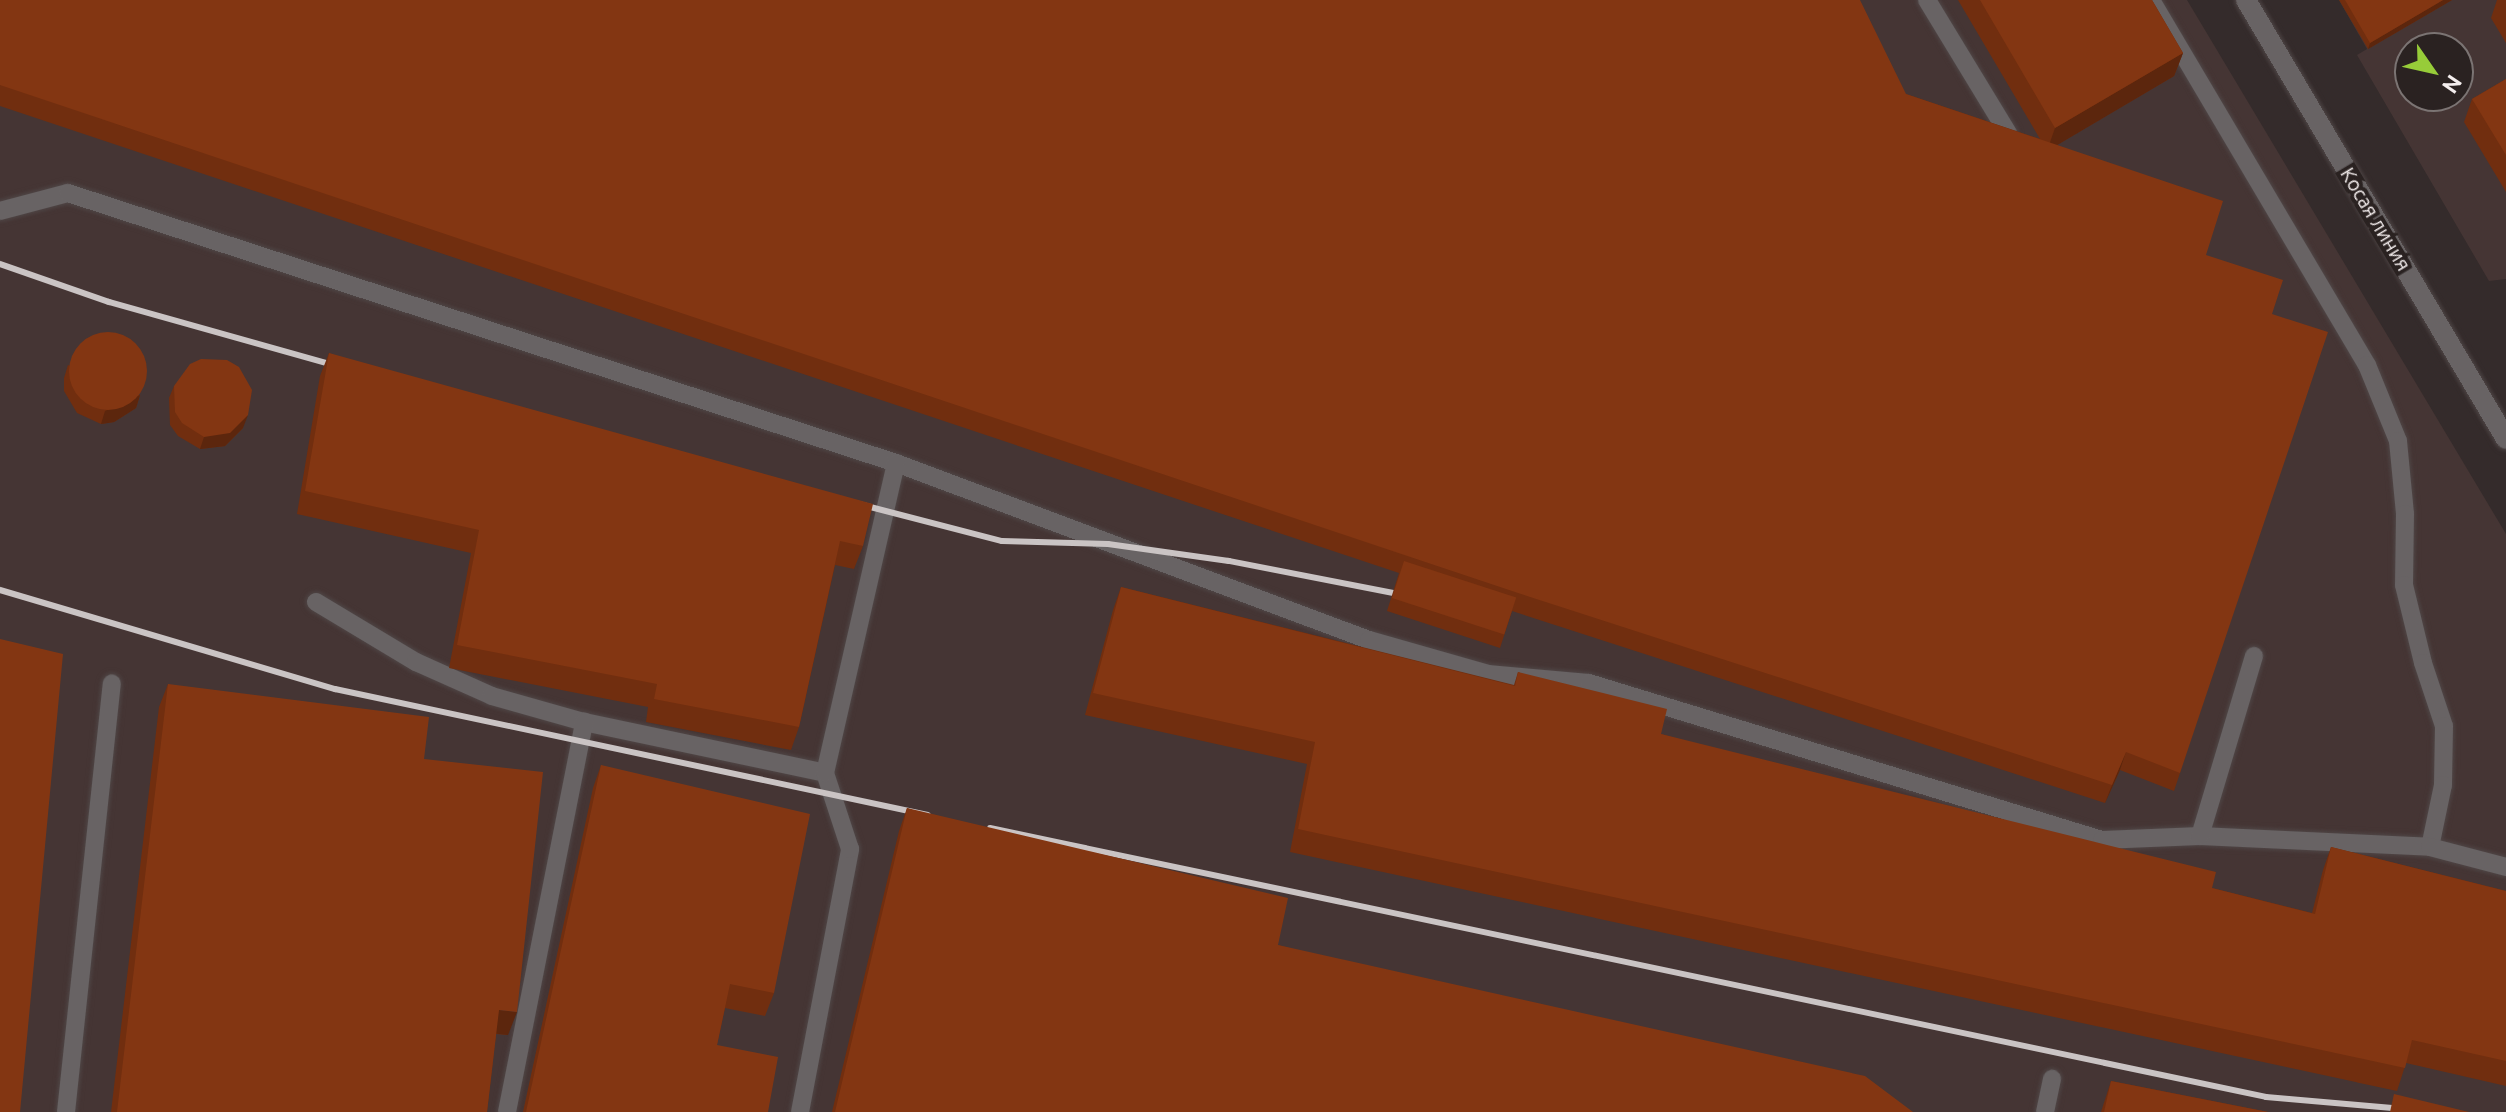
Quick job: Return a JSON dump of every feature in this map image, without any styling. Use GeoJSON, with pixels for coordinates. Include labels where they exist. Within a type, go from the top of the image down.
{"type":"FeatureCollection","features":[{"type":"Feature","properties":{"kind":"street","name":"Косая линия"},"geometry":{"type":"LineString","coordinates":[[2246,0],[2506,439]]}},
{"type":"Feature","properties":{"kind":"lane"},"geometry":{"type":"LineString","coordinates":[[1927,0],[2008,133]]}},
{"type":"Feature","properties":{"kind":"lane"},"geometry":{"type":"LineString","coordinates":[[2151,0],[2367,365],[2398,441],[2405,514],[2404,585],[2423,663],[2444,726],[2443,785],[2430,847]]}},
{"type":"Feature","properties":{"kind":"lane"},"geometry":{"type":"LineString","coordinates":[[0,211],[68,193],[896,463],[1369,640],[1488,674],[1589,683],[2102,840],[2200,836],[2430,847],[2506,867]]}},
{"type":"Feature","properties":{"kind":"lane"},"geometry":{"type":"LineString","coordinates":[[800,1112],[850,849],[825,773],[896,463]]}},
{"type":"Feature","properties":{"kind":"lane"},"geometry":{"type":"LineString","coordinates":[[316,602],[416,662],[492,696],[584,722],[825,773]]}},
{"type":"Feature","properties":{"kind":"lane"},"geometry":{"type":"LineString","coordinates":[[2200,836],[2254,656]]}},
{"type":"Feature","properties":{"kind":"lane"},"geometry":{"type":"LineString","coordinates":[[66,1112],[112,683]]}},
{"type":"Feature","properties":{"kind":"lane"},"geometry":{"type":"LineString","coordinates":[[507,1112],[584,722]]}},
{"type":"Feature","properties":{"kind":"lane"},"geometry":{"type":"LineString","coordinates":[[2045,1112],[2052,1079]]}},
{"type":"Feature","properties":{"kind":"shaded area"},"geometry":{"type":"Polygon","coordinates":[[[0,0],[2187,0],[2506,534],[2506,1112],[0,1112],[0,0]]]}},
{"type":"Feature","properties":{"kind":"shaded area"},"geometry":{"type":"Polygon","coordinates":[[[2339,0],[2506,0],[2506,279],[2489,281],[2357,55],[2367,49],[2339,0]]]}},
{"type":"Feature","properties":{"kind":"building"},"geometry":{"type":"Polygon","coordinates":[[[0,0],[1860,0],[1906,94],[2223,201],[2206,255],[2283,280],[2272,314],[2328,332],[2180,773],[2126,752],[2112,785],[1518,593],[0,85],[0,0]]]}},
{"type":"Feature","properties":{"kind":"building"},"geometry":{"type":"Polygon","coordinates":[[[1980,0],[2152,0],[2183,53],[2055,128],[1980,0]]]}},
{"type":"Feature","properties":{"kind":"building"},"geometry":{"type":"Polygon","coordinates":[[[2345,0],[2443,0],[2370,43],[2345,0]]]}},
{"type":"Feature","properties":{"kind":"building"},"geometry":{"type":"Polygon","coordinates":[[[2506,79],[2506,155],[2474,102],[2474,98],[2506,79]]]}},
{"type":"Feature","properties":{"kind":"building"},"geometry":{"type":"Polygon","coordinates":[[[108,332],[123,335],[136,343],[144,356],[147,371],[144,386],[136,399],[123,407],[108,410],[93,407],[80,399],[72,386],[69,371],[72,356],[80,343],[93,335],[108,332]]]}},
{"type":"Feature","properties":{"kind":"building"},"geometry":{"type":"Polygon","coordinates":[[[329,353],[873,504],[863,546],[840,541],[799,727],[654,699],[657,684],[457,645],[479,530],[305,491],[329,353]]]}},
{"type":"Feature","properties":{"kind":"building"},"geometry":{"type":"Polygon","coordinates":[[[201,359],[227,360],[239,367],[252,390],[248,415],[230,433],[204,437],[182,423],[175,412],[174,386],[190,364],[201,359]]]}},
{"type":"Feature","properties":{"kind":"building"},"geometry":{"type":"Polygon","coordinates":[[[1404,561],[1516,597],[1504,635],[1392,598],[1404,561]]]}},
{"type":"Feature","properties":{"kind":"building"},"geometry":{"type":"Polygon","coordinates":[[[1121,587],[1515,686],[1518,672],[1667,709],[1661,734],[2216,872],[2212,888],[2315,914],[2331,847],[2506,891],[2506,1061],[2412,1040],[2405,1068],[1298,829],[1315,742],[1093,693],[1121,587]]]}},
{"type":"Feature","properties":{"kind":"building"},"geometry":{"type":"Polygon","coordinates":[[[0,639],[63,654],[20,1112],[0,1112],[0,639]]]}},
{"type":"Feature","properties":{"kind":"building"},"geometry":{"type":"Polygon","coordinates":[[[168,684],[429,717],[424,759],[543,772],[517,1012],[499,1010],[487,1112],[117,1112],[168,684]]]}},
{"type":"Feature","properties":{"kind":"building"},"geometry":{"type":"Polygon","coordinates":[[[601,765],[810,814],[774,993],[730,984],[717,1045],[778,1057],[768,1112],[526,1112],[601,765]]]}},
{"type":"Feature","properties":{"kind":"building"},"geometry":{"type":"Polygon","coordinates":[[[907,808],[1288,898],[1278,945],[1865,1076],[1913,1112],[835,1112],[907,808]]]}},
{"type":"Feature","properties":{"kind":"building"},"geometry":{"type":"Polygon","coordinates":[[[2111,1081],[2268,1112],[2104,1112],[2111,1081]]]}},
{"type":"Feature","properties":{"kind":"building"},"geometry":{"type":"Polygon","coordinates":[[[2394,1094],[2469,1112],[2390,1112],[2394,1094]]]}},
{"type":"Feature","properties":{"kind":"railway"},"geometry":{"type":"LineString","coordinates":[[0,264],[109,302],[348,369]]}},
{"type":"Feature","properties":{"kind":"railway"},"geometry":{"type":"LineString","coordinates":[[851,502],[1002,541],[1108,544],[1229,561],[1393,593]]}},
{"type":"Feature","properties":{"kind":"railway"},"geometry":{"type":"LineString","coordinates":[[0,590],[335,689],[928,815]]}},
{"type":"Feature","properties":{"kind":"railway"},"geometry":{"type":"LineString","coordinates":[[990,828],[2266,1097],[2438,1112]]}}]}
